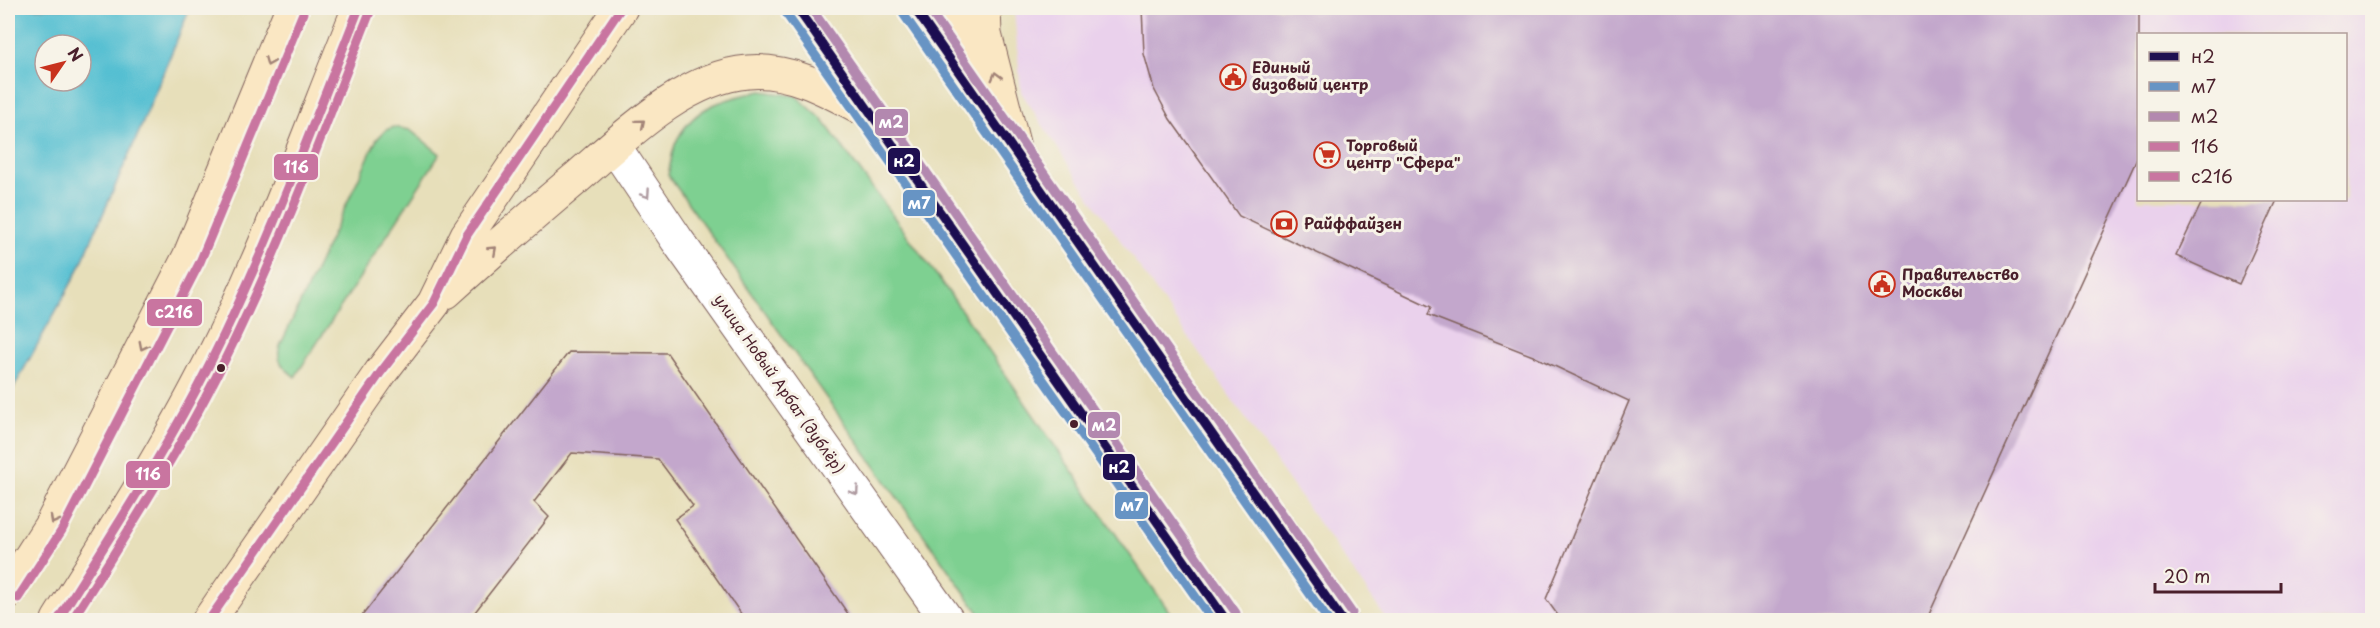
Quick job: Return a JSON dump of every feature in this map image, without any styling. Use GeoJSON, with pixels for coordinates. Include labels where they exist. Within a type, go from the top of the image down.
{"type":"FeatureCollection","features":[{"type":"Feature","properties":{"kind":"main road"},"geometry":{"type":"LineString","coordinates":[[8,592],[51,525],[189,257],[291,8]]}},
{"type":"Feature","properties":{"kind":"main road"},"geometry":{"type":"LineString","coordinates":[[58,621],[133,500],[210,363],[249,281],[359,8]]}},
{"type":"Feature","properties":{"kind":"main road"},"geometry":{"type":"LineString","coordinates":[[434,303],[467,235],[621,8]]}},
{"type":"Feature","properties":{"kind":"main road"},"geometry":{"type":"LineString","coordinates":[[797,8],[1226,621]]}},
{"type":"Feature","properties":{"kind":"main road"},"geometry":{"type":"LineString","coordinates":[[914,8],[1342,621]]}},
{"type":"Feature","properties":{"kind":"main road"},"geometry":{"type":"LineString","coordinates":[[951,8],[964,79]]}},
{"type":"Feature","properties":{"kind":"main road"},"geometry":{"type":"LineString","coordinates":[[984,8],[985,34],[1016,153]]}},
{"type":"Feature","properties":{"kind":"main road"},"geometry":{"type":"LineString","coordinates":[[209,621],[381,372],[434,303],[663,105],[722,75],[750,71],[777,74],[819,85],[871,113]]}},
{"type":"Feature","properties":{"kind":"street","name":"улица Новый Арбат (дублёр)"},"geometry":{"type":"LineString","coordinates":[[614,146],[677,240],[947,621]]}},
{"type":"Feature","properties":{"kind":"shaded area"},"geometry":{"type":"Polygon","coordinates":[[[1014,8],[2372,8],[2372,620],[1387,620],[1085,190],[1021,92],[1014,8]]]}},
{"type":"Feature","properties":{"kind":"green space"},"geometry":{"type":"Polygon","coordinates":[[[761,91],[796,96],[822,119],[948,291],[1175,620],[984,620],[668,175],[676,142],[694,117],[724,100],[761,91]]]}},
{"type":"Feature","properties":{"kind":"green space"},"geometry":{"type":"Polygon","coordinates":[[[394,127],[410,130],[440,154],[295,377],[280,360],[280,346],[377,139],[386,130],[394,127]]]}},
{"type":"Feature","properties":{"kind":"water"},"geometry":{"type":"Polygon","coordinates":[[[8,8],[190,8],[139,132],[78,271],[8,398],[8,8]]]}},
{"type":"Feature","properties":{"kind":"building"},"geometry":{"type":"Polygon","coordinates":[[[1142,8],[2139,8],[2137,158],[1926,621],[1562,621],[1546,599],[1629,401],[1533,356],[1428,315],[1431,307],[1239,216],[1170,119],[1154,89],[1144,54],[1142,8]]]}},
{"type":"Feature","properties":{"kind":"building"},"geometry":{"type":"Polygon","coordinates":[[[2203,201],[2277,201],[2239,284],[2176,256],[2203,201]]]}},
{"type":"Feature","properties":{"kind":"building"},"geometry":{"type":"Polygon","coordinates":[[[569,352],[667,353],[853,621],[746,621],[675,519],[693,506],[658,459],[572,453],[534,502],[549,517],[468,621],[358,621],[569,352]]]}},
{"type":"Feature","properties":{"kind":"transit line","name":"116"},"geometry":{"type":"LineString","coordinates":[[58,620],[157,460],[211,361],[252,274],[359,8]]}},
{"type":"Feature","properties":{"kind":"transit line","name":"116"},"geometry":{"type":"LineString","coordinates":[[209,620],[381,372],[434,303],[467,235],[621,8]]}},
{"type":"Feature","properties":{"kind":"transit line","name":"н2"},"geometry":{"type":"LineString","coordinates":[[797,8],[1226,620]]}},
{"type":"Feature","properties":{"kind":"transit line","name":"м2"},"geometry":{"type":"LineString","coordinates":[[811,8],[1236,613]]}},
{"type":"Feature","properties":{"kind":"transit line","name":"н2"},"geometry":{"type":"LineString","coordinates":[[914,8],[1342,620]]}},
{"type":"Feature","properties":{"kind":"transit line","name":"м2"},"geometry":{"type":"LineString","coordinates":[[928,8],[1352,613]]}},
{"type":"Feature","properties":{"kind":"transit line","name":"с216"},"geometry":{"type":"LineString","coordinates":[[72,620],[162,475],[223,363],[260,286],[370,12]]}},
{"type":"Feature","properties":{"kind":"transit line","name":"с216"},"geometry":{"type":"LineString","coordinates":[[18,598],[62,530],[200,262],[303,13]]}},
{"type":"Feature","properties":{"kind":"transit line","name":"м7"},"geometry":{"type":"LineString","coordinates":[[787,15],[1212,620]]}},
{"type":"Feature","properties":{"kind":"transit line","name":"м7"},"geometry":{"type":"LineString","coordinates":[[904,15],[1328,620]]}},
{"type":"Feature","properties":{"kind":"place","name":"Единый визовый центр"},"geometry":{"type":"Point","coordinates":[1233,77]}},
{"type":"Feature","properties":{"kind":"place","name":"Торговый центр \"Сфера\""},"geometry":{"type":"Point","coordinates":[1327,155]}},
{"type":"Feature","properties":{"kind":"place","name":"Райффайзен"},"geometry":{"type":"Point","coordinates":[1284,224]}},
{"type":"Feature","properties":{"kind":"place","name":"Правительство Москвы"},"geometry":{"type":"Point","coordinates":[1882,284]}}]}
